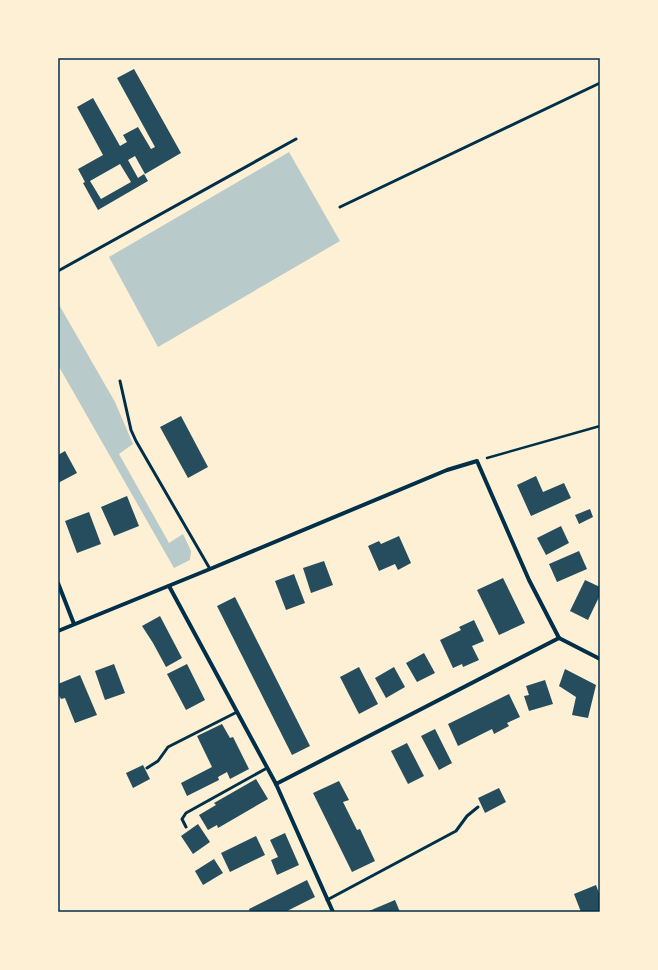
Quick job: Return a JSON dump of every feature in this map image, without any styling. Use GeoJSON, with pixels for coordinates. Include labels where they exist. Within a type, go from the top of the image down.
{"type":"FeatureCollection","features":[{"type":"Feature","properties":{"kind":"street"},"geometry":{"type":"LineString","coordinates":[[58,631],[447,470],[477,461],[529,580],[559,638],[600,659]]}},
{"type":"Feature","properties":{"kind":"street"},"geometry":{"type":"LineString","coordinates":[[58,583],[74,624]]}},
{"type":"Feature","properties":{"kind":"street"},"geometry":{"type":"LineString","coordinates":[[169,586],[276,784],[333,912]]}},
{"type":"Feature","properties":{"kind":"street"},"geometry":{"type":"LineString","coordinates":[[276,784],[559,638]]}},
{"type":"Feature","properties":{"kind":"lane"},"geometry":{"type":"LineString","coordinates":[[340,207],[600,83]]}},
{"type":"Feature","properties":{"kind":"lane"},"geometry":{"type":"LineString","coordinates":[[58,272],[296,138]]}},
{"type":"Feature","properties":{"kind":"lane"},"geometry":{"type":"LineString","coordinates":[[120,381],[136,441],[210,569]]}},
{"type":"Feature","properties":{"kind":"lane"},"geometry":{"type":"LineString","coordinates":[[147,768],[158,761],[168,747],[237,712]]}},
{"type":"Feature","properties":{"kind":"lane"},"geometry":{"type":"LineString","coordinates":[[186,827],[182,819],[186,813],[267,768]]}},
{"type":"Feature","properties":{"kind":"lane"},"geometry":{"type":"LineString","coordinates":[[327,900],[456,830],[467,816],[478,807]]}},
{"type":"Feature","properties":{"kind":"path"},"geometry":{"type":"LineString","coordinates":[[477,461],[600,426]]}},
{"type":"Feature","properties":{"kind":"shaded area"},"geometry":{"type":"Polygon","coordinates":[[[289,152],[340,241],[158,347],[109,257],[289,152]]]}},
{"type":"Feature","properties":{"kind":"shaded area"},"geometry":{"type":"Polygon","coordinates":[[[58,303],[115,402],[133,444],[119,454],[169,543],[183,534],[191,551],[190,560],[174,568],[58,365],[58,303]]]}},
{"type":"Feature","properties":{"kind":"building"},"geometry":{"type":"Polygon","coordinates":[[[134,69],[181,153],[145,174],[135,156],[128,160],[138,178],[144,174],[148,181],[98,210],[83,183],[85,182],[78,169],[103,155],[77,107],[93,98],[120,146],[127,142],[123,135],[138,127],[151,149],[155,147],[117,78],[134,69]],[[120,164],[90,181],[101,199],[131,182],[120,164]]]}},
{"type":"Feature","properties":{"kind":"building"},"geometry":{"type":"Polygon","coordinates":[[[181,416],[208,467],[188,478],[160,427],[181,416]]]}},
{"type":"Feature","properties":{"kind":"building"},"geometry":{"type":"Polygon","coordinates":[[[65,451],[77,473],[58,483],[58,455],[65,451]]]}},
{"type":"Feature","properties":{"kind":"building"},"geometry":{"type":"Polygon","coordinates":[[[536,476],[543,492],[564,483],[571,498],[531,516],[517,485],[536,476]]]}},
{"type":"Feature","properties":{"kind":"building"},"geometry":{"type":"Polygon","coordinates":[[[127,496],[139,526],[114,536],[101,507],[127,496]]]}},
{"type":"Feature","properties":{"kind":"building"},"geometry":{"type":"Polygon","coordinates":[[[590,509],[593,517],[579,524],[575,515],[590,509]]]}},
{"type":"Feature","properties":{"kind":"building"},"geometry":{"type":"Polygon","coordinates":[[[89,512],[101,544],[77,553],[65,521],[89,512]]]}},
{"type":"Feature","properties":{"kind":"building"},"geometry":{"type":"Polygon","coordinates":[[[561,526],[569,543],[546,555],[537,538],[561,526]]]}},
{"type":"Feature","properties":{"kind":"building"},"geometry":{"type":"Polygon","coordinates":[[[399,536],[411,563],[398,570],[395,564],[379,571],[368,546],[379,541],[381,544],[399,536]]]}},
{"type":"Feature","properties":{"kind":"building"},"geometry":{"type":"Polygon","coordinates":[[[579,551],[587,569],[557,582],[549,564],[579,551]]]}},
{"type":"Feature","properties":{"kind":"building"},"geometry":{"type":"Polygon","coordinates":[[[324,561],[333,585],[311,593],[303,568],[324,561]]]}},
{"type":"Feature","properties":{"kind":"building"},"geometry":{"type":"Polygon","coordinates":[[[294,574],[305,603],[286,610],[275,581],[294,574]]]}},
{"type":"Feature","properties":{"kind":"building"},"geometry":{"type":"Polygon","coordinates":[[[503,578],[525,623],[499,635],[477,590],[503,578]]]}},
{"type":"Feature","properties":{"kind":"building"},"geometry":{"type":"Polygon","coordinates":[[[585,580],[600,587],[600,595],[588,620],[570,611],[585,580]]]}},
{"type":"Feature","properties":{"kind":"building"},"geometry":{"type":"Polygon","coordinates":[[[235,597],[310,746],[292,755],[217,606],[235,597]]]}},
{"type":"Feature","properties":{"kind":"building"},"geometry":{"type":"Polygon","coordinates":[[[160,616],[182,658],[166,667],[142,626],[160,616]]]}},
{"type":"Feature","properties":{"kind":"building"},"geometry":{"type":"Polygon","coordinates":[[[474,620],[484,641],[472,646],[479,660],[463,667],[462,664],[453,668],[440,640],[461,630],[459,627],[474,620]]]}},
{"type":"Feature","properties":{"kind":"building"},"geometry":{"type":"Polygon","coordinates":[[[424,653],[435,673],[417,682],[406,663],[424,653]]]}},
{"type":"Feature","properties":{"kind":"building"},"geometry":{"type":"Polygon","coordinates":[[[114,664],[125,693],[105,700],[95,671],[114,664]]]}},
{"type":"Feature","properties":{"kind":"building"},"geometry":{"type":"Polygon","coordinates":[[[187,664],[205,700],[186,710],[167,674],[187,664]]]}},
{"type":"Feature","properties":{"kind":"building"},"geometry":{"type":"Polygon","coordinates":[[[359,667],[378,704],[359,714],[340,677],[359,667]]]}},
{"type":"Feature","properties":{"kind":"building"},"geometry":{"type":"Polygon","coordinates":[[[394,667],[405,687],[386,698],[375,678],[394,667]]]}},
{"type":"Feature","properties":{"kind":"building"},"geometry":{"type":"Polygon","coordinates":[[[565,669],[596,685],[588,718],[572,715],[576,697],[559,686],[565,669]]]}},
{"type":"Feature","properties":{"kind":"building"},"geometry":{"type":"Polygon","coordinates":[[[80,675],[97,715],[75,723],[65,698],[61,699],[58,693],[58,684],[80,675]]]}},
{"type":"Feature","properties":{"kind":"building"},"geometry":{"type":"Polygon","coordinates":[[[545,680],[553,704],[529,711],[524,696],[529,695],[526,686],[545,680]]]}},
{"type":"Feature","properties":{"kind":"building"},"geometry":{"type":"Polygon","coordinates":[[[509,694],[520,717],[507,723],[509,726],[494,734],[492,729],[458,746],[448,724],[509,694]]]}},
{"type":"Feature","properties":{"kind":"building"},"geometry":{"type":"Polygon","coordinates":[[[222,724],[230,738],[233,737],[249,769],[230,779],[227,772],[218,777],[219,780],[187,796],[181,783],[212,767],[197,736],[222,724]]]}},
{"type":"Feature","properties":{"kind":"building"},"geometry":{"type":"Polygon","coordinates":[[[435,729],[452,763],[439,770],[421,736],[435,729]]]}},
{"type":"Feature","properties":{"kind":"building"},"geometry":{"type":"Polygon","coordinates":[[[407,743],[424,776],[408,784],[391,751],[407,743]]]}},
{"type":"Feature","properties":{"kind":"building"},"geometry":{"type":"Polygon","coordinates":[[[143,765],[150,779],[133,788],[126,773],[143,765]]]}},
{"type":"Feature","properties":{"kind":"building"},"geometry":{"type":"Polygon","coordinates":[[[256,779],[268,799],[218,828],[217,825],[208,830],[199,815],[216,805],[214,803],[256,779]]]}},
{"type":"Feature","properties":{"kind":"building"},"geometry":{"type":"Polygon","coordinates":[[[339,781],[349,800],[343,802],[357,830],[360,829],[375,861],[352,872],[313,793],[339,781]]]}},
{"type":"Feature","properties":{"kind":"building"},"geometry":{"type":"Polygon","coordinates":[[[499,788],[506,802],[485,813],[478,798],[499,788]]]}},
{"type":"Feature","properties":{"kind":"building"},"geometry":{"type":"Polygon","coordinates":[[[198,824],[210,842],[193,854],[181,836],[198,824]]]}},
{"type":"Feature","properties":{"kind":"building"},"geometry":{"type":"Polygon","coordinates":[[[285,833],[299,865],[277,875],[271,860],[278,857],[270,840],[285,833]]]}},
{"type":"Feature","properties":{"kind":"building"},"geometry":{"type":"Polygon","coordinates":[[[256,836],[265,855],[230,872],[221,853],[256,836]]]}},
{"type":"Feature","properties":{"kind":"building"},"geometry":{"type":"Polygon","coordinates":[[[214,859],[223,873],[203,885],[195,871],[214,859]]]}},
{"type":"Feature","properties":{"kind":"building"},"geometry":{"type":"Polygon","coordinates":[[[307,880],[315,897],[285,912],[250,912],[249,909],[307,880]]]}},
{"type":"Feature","properties":{"kind":"building"},"geometry":{"type":"Polygon","coordinates":[[[596,885],[600,896],[600,912],[581,912],[574,894],[596,885]]]}},
{"type":"Feature","properties":{"kind":"building"},"geometry":{"type":"Polygon","coordinates":[[[395,900],[400,912],[369,912],[369,911],[395,900]]]}}]}
